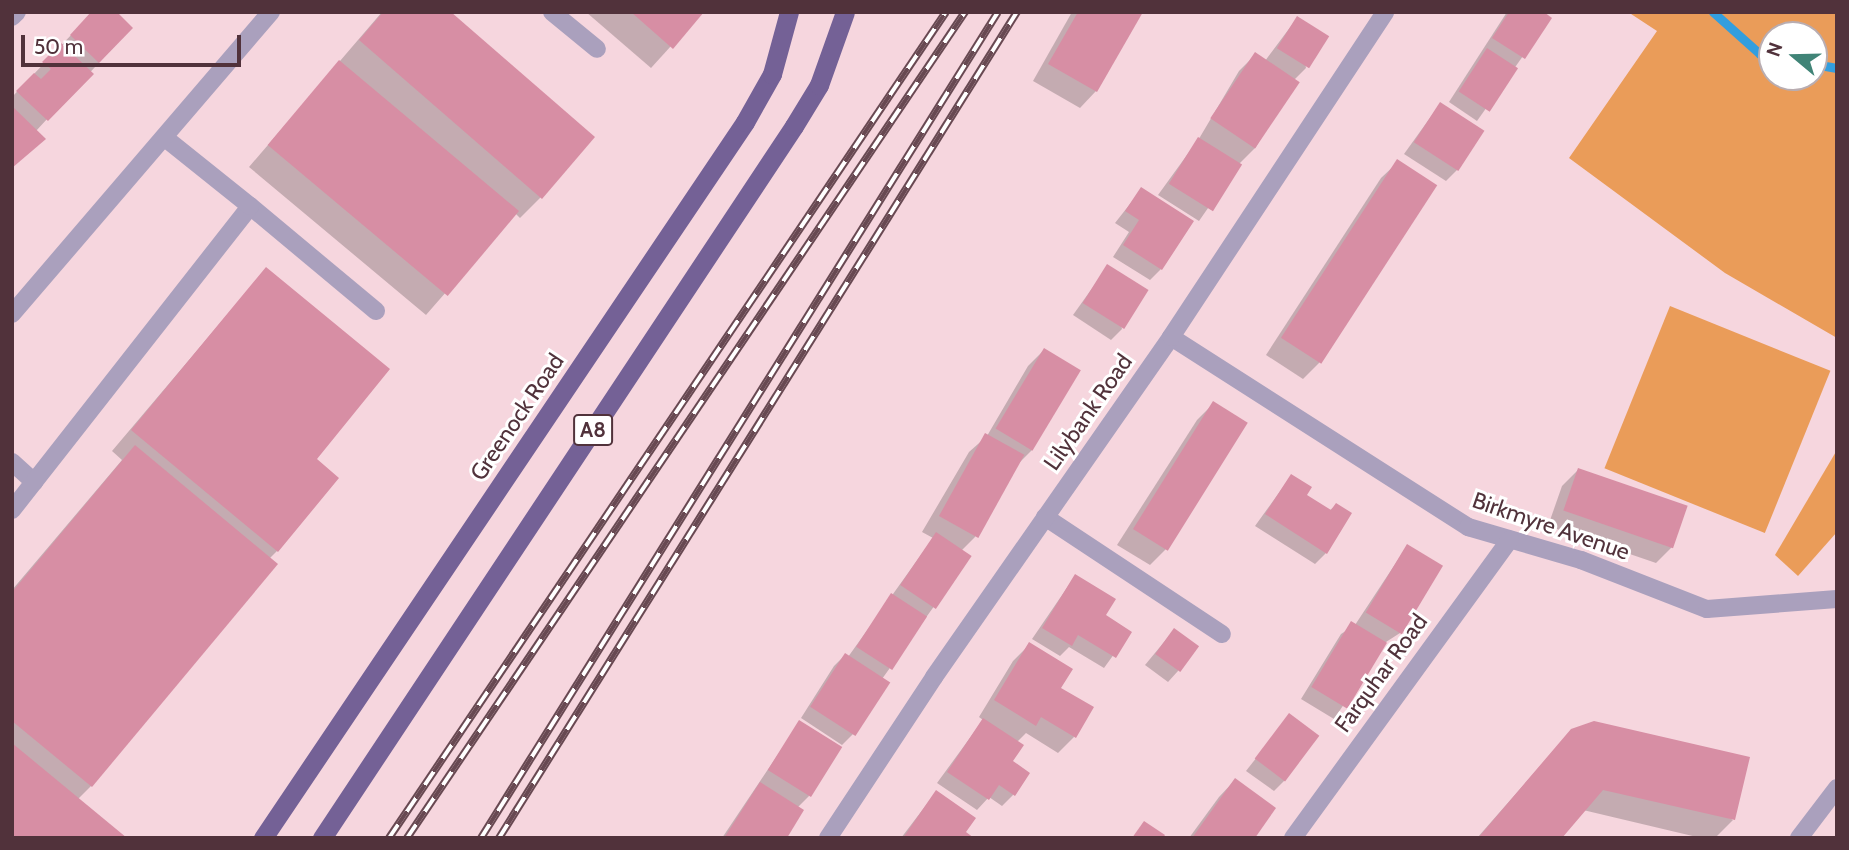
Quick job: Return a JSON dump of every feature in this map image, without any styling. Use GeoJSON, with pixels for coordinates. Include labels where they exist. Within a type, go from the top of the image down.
{"type":"FeatureCollection","features":[{"type":"Feature","properties":{"kind":"highway","name":"Greenock Road"},"geometry":{"type":"LineString","coordinates":[[263,838],[745,122],[772,75],[789,12]]}},
{"type":"Feature","properties":{"kind":"highway","name":"A8"},"geometry":{"type":"LineString","coordinates":[[322,838],[794,126],[819,85],[845,12]]}},
{"type":"Feature","properties":{"kind":"street"},"geometry":{"type":"LineString","coordinates":[[12,17],[17,12]]}},
{"type":"Feature","properties":{"kind":"street"},"geometry":{"type":"LineString","coordinates":[[12,314],[271,12]]}},
{"type":"Feature","properties":{"kind":"street"},"geometry":{"type":"LineString","coordinates":[[552,12],[597,49]]}},
{"type":"Feature","properties":{"kind":"street","name":"Lilybank Road"},"geometry":{"type":"LineString","coordinates":[[828,838],[1045,517],[1171,337],[1385,12]]}},
{"type":"Feature","properties":{"kind":"street"},"geometry":{"type":"LineString","coordinates":[[164,137],[376,311]]}},
{"type":"Feature","properties":{"kind":"street"},"geometry":{"type":"LineString","coordinates":[[12,510],[250,206]]}},
{"type":"Feature","properties":{"kind":"street","name":"Birkmyre Avenue"},"geometry":{"type":"LineString","coordinates":[[1171,337],[1468,527],[1581,560],[1707,609],[1837,599]]}},
{"type":"Feature","properties":{"kind":"street"},"geometry":{"type":"LineString","coordinates":[[12,462],[34,482]]}},
{"type":"Feature","properties":{"kind":"street"},"geometry":{"type":"LineString","coordinates":[[1045,517],[1222,634]]}},
{"type":"Feature","properties":{"kind":"street","name":"Farquhar Road"},"geometry":{"type":"LineString","coordinates":[[1293,838],[1510,539]]}},
{"type":"Feature","properties":{"kind":"street"},"geometry":{"type":"LineString","coordinates":[[1799,838],[1837,788]]}},
{"type":"Feature","properties":{"kind":"shaded area"},"geometry":{"type":"Polygon","coordinates":[[[1628,12],[1837,12],[1837,338],[1725,273],[1569,158],[1657,31],[1628,12]]]}},
{"type":"Feature","properties":{"kind":"shaded area"},"geometry":{"type":"Polygon","coordinates":[[[1670,306],[1830,371],[1765,533],[1604,468],[1670,306]]]}},
{"type":"Feature","properties":{"kind":"shaded area"},"geometry":{"type":"Polygon","coordinates":[[[1837,450],[1837,532],[1798,576],[1775,555],[1837,450]]]}},
{"type":"Feature","properties":{"kind":"building"},"geometry":{"type":"Polygon","coordinates":[[[91,12],[117,12],[133,28],[99,63],[70,35],[91,12]]]}},
{"type":"Feature","properties":{"kind":"building"},"geometry":{"type":"Polygon","coordinates":[[[383,12],[451,12],[595,137],[542,199],[359,40],[383,12]]]}},
{"type":"Feature","properties":{"kind":"building"},"geometry":{"type":"Polygon","coordinates":[[[631,12],[704,12],[673,49],[631,12]]]}},
{"type":"Feature","properties":{"kind":"building"},"geometry":{"type":"Polygon","coordinates":[[[1078,12],[1143,12],[1097,92],[1048,64],[1078,12]]]}},
{"type":"Feature","properties":{"kind":"building"},"geometry":{"type":"Polygon","coordinates":[[[1509,12],[1544,12],[1552,18],[1525,59],[1492,38],[1509,12]]]}},
{"type":"Feature","properties":{"kind":"building"},"geometry":{"type":"Polygon","coordinates":[[[1297,16],[1329,36],[1309,68],[1277,48],[1297,16]]]}},
{"type":"Feature","properties":{"kind":"building"},"geometry":{"type":"Polygon","coordinates":[[[61,43],[94,74],[48,121],[16,91],[34,73],[41,79],[51,69],[42,62],[61,43]]]}},
{"type":"Feature","properties":{"kind":"building"},"geometry":{"type":"Polygon","coordinates":[[[1487,48],[1518,68],[1490,112],[1459,92],[1487,48]]]}},
{"type":"Feature","properties":{"kind":"building"},"geometry":{"type":"Polygon","coordinates":[[[1255,52],[1300,82],[1255,149],[1210,118],[1255,52]]]}},
{"type":"Feature","properties":{"kind":"building"},"geometry":{"type":"Polygon","coordinates":[[[339,60],[519,211],[448,296],[268,145],[339,60]]]}},
{"type":"Feature","properties":{"kind":"building"},"geometry":{"type":"Polygon","coordinates":[[[1440,102],[1484,131],[1458,171],[1414,142],[1440,102]]]}},
{"type":"Feature","properties":{"kind":"building"},"geometry":{"type":"Polygon","coordinates":[[[12,106],[46,139],[12,168],[12,106]]]}},
{"type":"Feature","properties":{"kind":"building"},"geometry":{"type":"Polygon","coordinates":[[[1198,137],[1242,165],[1213,211],[1169,184],[1198,137]]]}},
{"type":"Feature","properties":{"kind":"building"},"geometry":{"type":"Polygon","coordinates":[[[1397,159],[1437,185],[1321,364],[1281,338],[1397,159]]]}},
{"type":"Feature","properties":{"kind":"building"},"geometry":{"type":"Polygon","coordinates":[[[1141,187],[1194,221],[1162,270],[1123,245],[1139,220],[1125,211],[1141,187]]]}},
{"type":"Feature","properties":{"kind":"building"},"geometry":{"type":"Polygon","coordinates":[[[1107,264],[1149,290],[1124,329],[1083,303],[1107,264]]]}},
{"type":"Feature","properties":{"kind":"building"},"geometry":{"type":"Polygon","coordinates":[[[266,267],[390,369],[317,459],[339,478],[278,552],[131,430],[266,267]]]}},
{"type":"Feature","properties":{"kind":"building"},"geometry":{"type":"Polygon","coordinates":[[[1044,348],[1081,370],[1032,451],[996,429],[1044,348]]]}},
{"type":"Feature","properties":{"kind":"building"},"geometry":{"type":"Polygon","coordinates":[[[1213,401],[1248,423],[1168,551],[1133,529],[1213,401]]]}},
{"type":"Feature","properties":{"kind":"building"},"geometry":{"type":"Polygon","coordinates":[[[985,433],[1024,455],[978,538],[939,516],[985,433]]]}},
{"type":"Feature","properties":{"kind":"building"},"geometry":{"type":"Polygon","coordinates":[[[135,445],[278,564],[92,787],[12,721],[12,592],[135,445]]]}},
{"type":"Feature","properties":{"kind":"building"},"geometry":{"type":"Polygon","coordinates":[[[1578,468],[1688,506],[1673,548],[1563,511],[1578,468]]]}},
{"type":"Feature","properties":{"kind":"building"},"geometry":{"type":"Polygon","coordinates":[[[1291,474],[1312,487],[1307,495],[1331,510],[1336,503],[1352,513],[1327,554],[1265,514],[1291,474]]]}},
{"type":"Feature","properties":{"kind":"building"},"geometry":{"type":"Polygon","coordinates":[[[936,532],[972,556],[936,609],[900,585],[936,532]]]}},
{"type":"Feature","properties":{"kind":"building"},"geometry":{"type":"Polygon","coordinates":[[[1407,544],[1443,566],[1402,634],[1366,613],[1407,544]]]}},
{"type":"Feature","properties":{"kind":"building"},"geometry":{"type":"Polygon","coordinates":[[[1075,574],[1116,599],[1106,615],[1132,632],[1116,658],[1078,635],[1072,646],[1042,628],[1075,574]]]}},
{"type":"Feature","properties":{"kind":"building"},"geometry":{"type":"Polygon","coordinates":[[[891,593],[927,616],[892,670],[856,647],[891,593]]]}},
{"type":"Feature","properties":{"kind":"building"},"geometry":{"type":"Polygon","coordinates":[[[1351,621],[1387,643],[1347,709],[1311,687],[1351,621]]]}},
{"type":"Feature","properties":{"kind":"building"},"geometry":{"type":"Polygon","coordinates":[[[1174,628],[1199,646],[1180,672],[1155,654],[1174,628]]]}},
{"type":"Feature","properties":{"kind":"building"},"geometry":{"type":"Polygon","coordinates":[[[1029,642],[1073,669],[1061,688],[1094,707],[1076,738],[1041,717],[1036,726],[994,700],[1029,642]]]}},
{"type":"Feature","properties":{"kind":"building"},"geometry":{"type":"Polygon","coordinates":[[[845,653],[890,682],[855,736],[810,707],[845,653]]]}},
{"type":"Feature","properties":{"kind":"building"},"geometry":{"type":"Polygon","coordinates":[[[1289,713],[1319,736],[1285,781],[1255,759],[1289,713]]]}},
{"type":"Feature","properties":{"kind":"building"},"geometry":{"type":"Polygon","coordinates":[[[983,718],[1024,745],[1013,761],[1030,773],[1015,796],[999,785],[989,800],[947,772],[983,718]]]}},
{"type":"Feature","properties":{"kind":"building"},"geometry":{"type":"Polygon","coordinates":[[[799,720],[842,747],[811,797],[768,770],[799,720]]]}},
{"type":"Feature","properties":{"kind":"building"},"geometry":{"type":"Polygon","coordinates":[[[1594,721],[1750,757],[1735,820],[1603,790],[1562,838],[1478,838],[1571,729],[1594,721]]]}},
{"type":"Feature","properties":{"kind":"building"},"geometry":{"type":"Polygon","coordinates":[[[12,743],[127,838],[12,838],[12,743]]]}},
{"type":"Feature","properties":{"kind":"building"},"geometry":{"type":"Polygon","coordinates":[[[1235,778],[1276,808],[1255,838],[1192,838],[1235,778]]]}},
{"type":"Feature","properties":{"kind":"building"},"geometry":{"type":"Polygon","coordinates":[[[760,782],[804,810],[787,838],[724,838],[760,782]]]}},
{"type":"Feature","properties":{"kind":"building"},"geometry":{"type":"Polygon","coordinates":[[[936,790],[976,818],[966,832],[974,838],[903,838],[936,790]]]}},
{"type":"Feature","properties":{"kind":"building"},"geometry":{"type":"Polygon","coordinates":[[[1144,821],[1165,835],[1163,838],[1132,838],[1144,821]]]}},
{"type":"Feature","properties":{"kind":"waterway"},"geometry":{"type":"LineString","coordinates":[[1713,12],[1758,52]]}},
{"type":"Feature","properties":{"kind":"waterway"},"geometry":{"type":"LineString","coordinates":[[1828,66],[1837,68]]}},
{"type":"Feature","properties":{"kind":"railway"},"geometry":{"type":"LineString","coordinates":[[389,838],[946,12]]}},
{"type":"Feature","properties":{"kind":"railway"},"geometry":{"type":"LineString","coordinates":[[407,838],[965,12]]}},
{"type":"Feature","properties":{"kind":"railway"},"geometry":{"type":"LineString","coordinates":[[481,838],[998,12]]}},
{"type":"Feature","properties":{"kind":"railway"},"geometry":{"type":"LineString","coordinates":[[499,838],[1017,12]]}}]}
